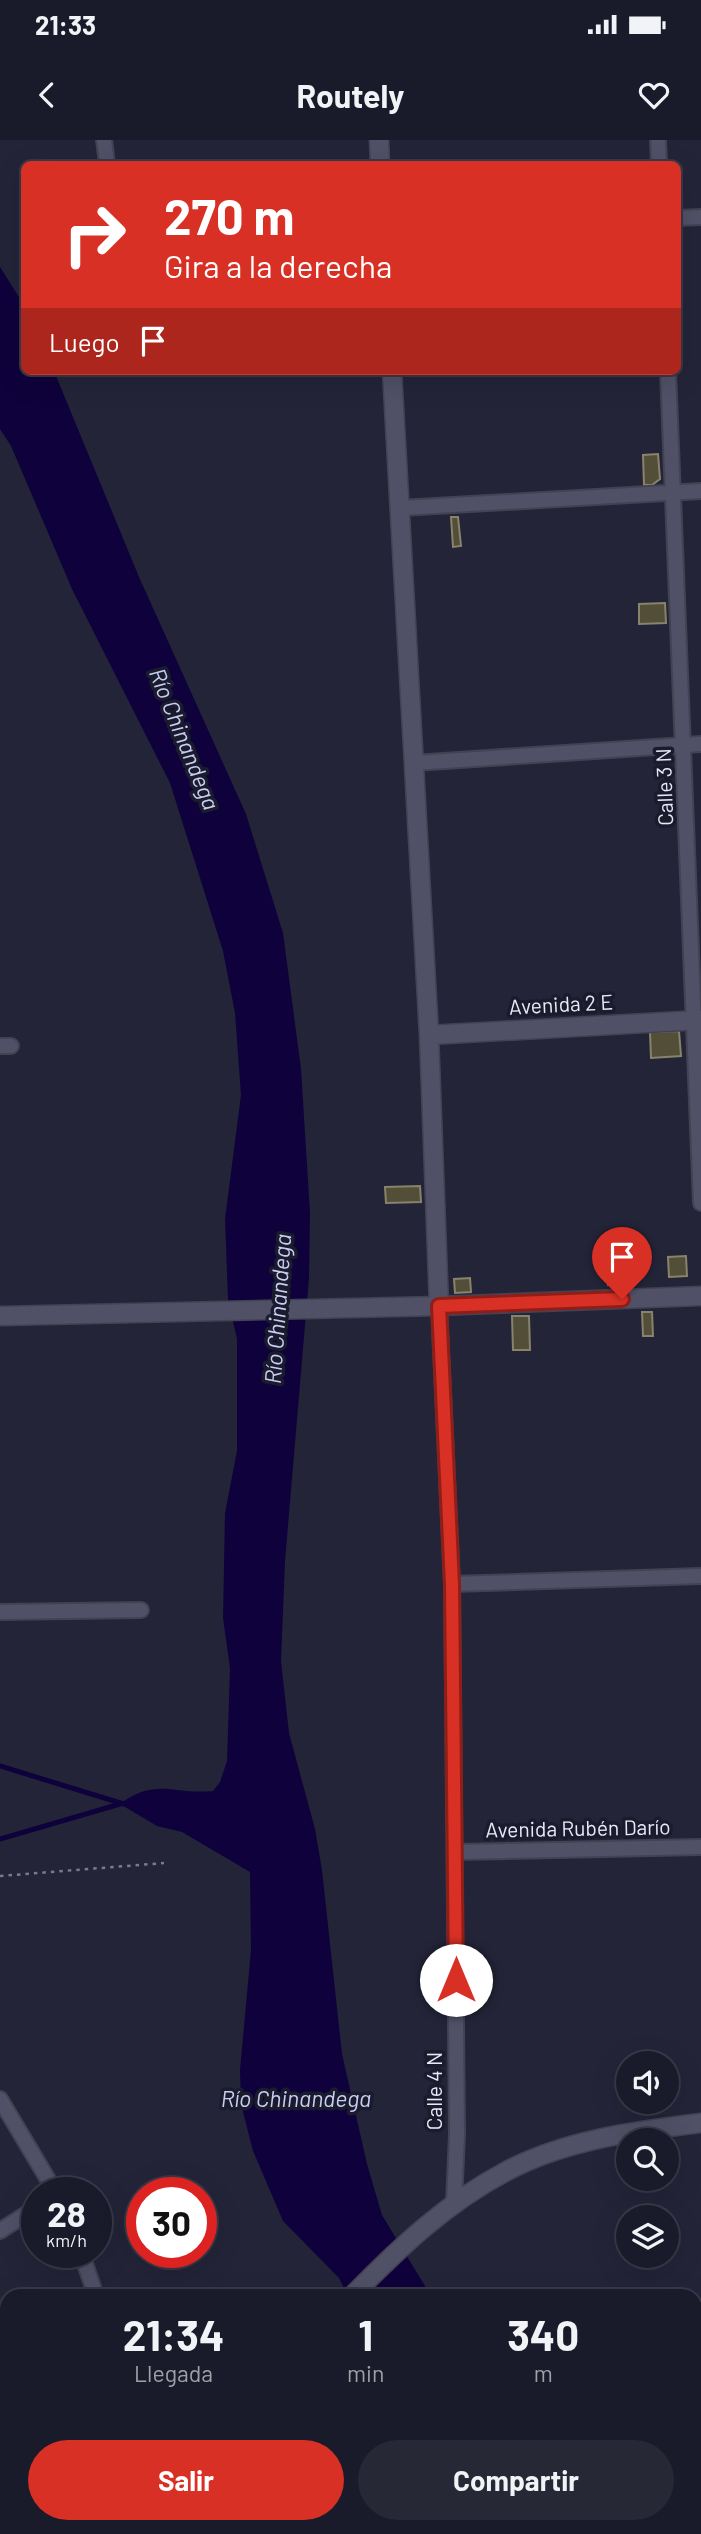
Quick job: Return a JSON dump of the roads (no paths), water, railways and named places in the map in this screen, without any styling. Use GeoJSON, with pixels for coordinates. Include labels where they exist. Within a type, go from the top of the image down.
{"type":"FeatureCollection","features":[{"type":"Feature","properties":{"kind":"street"},"geometry":{"type":"LineString","coordinates":[[104,140],[107,161]]}},
{"type":"Feature","properties":{"kind":"street"},"geometry":{"type":"LineString","coordinates":[[379,140],[380,161]]}},
{"type":"Feature","properties":{"kind":"street"},"geometry":{"type":"LineString","coordinates":[[658,140],[659,161]]}},
{"type":"Feature","properties":{"kind":"street"},"geometry":{"type":"LineString","coordinates":[[681,218],[701,217]]}},
{"type":"Feature","properties":{"kind":"street"},"geometry":{"type":"LineString","coordinates":[[392,375],[429,1035],[439,1306]]}},
{"type":"Feature","properties":{"kind":"street","name":"Calle 3 N"},"geometry":{"type":"LineString","coordinates":[[668,375],[698,1021],[701,1203]]}},
{"type":"Feature","properties":{"kind":"street"},"geometry":{"type":"LineString","coordinates":[[400,508],[701,491]]}},
{"type":"Feature","properties":{"kind":"street"},"geometry":{"type":"LineString","coordinates":[[414,763],[701,744]]}},
{"type":"Feature","properties":{"kind":"street","name":"Avenida 2 E"},"geometry":{"type":"LineString","coordinates":[[429,1035],[698,1021]]}},
{"type":"Feature","properties":{"kind":"street"},"geometry":{"type":"LineString","coordinates":[[0,1316],[439,1306],[701,1296]]}},
{"type":"Feature","properties":{"kind":"street","name":"Calle 4 N"},"geometry":{"type":"LineString","coordinates":[[439,1306],[452,1584],[455,1852],[454,2203]]}},
{"type":"Feature","properties":{"kind":"street"},"geometry":{"type":"LineString","coordinates":[[452,1584],[701,1576]]}},
{"type":"Feature","properties":{"kind":"street"},"geometry":{"type":"LineString","coordinates":[[0,1612],[141,1610]]}},
{"type":"Feature","properties":{"kind":"street","name":"Avenida Rubén Darío"},"geometry":{"type":"LineString","coordinates":[[455,1852],[701,1847]]}},
{"type":"Feature","properties":{"kind":"street"},"geometry":{"type":"LineString","coordinates":[[0,2099],[46,2177]]}},
{"type":"Feature","properties":{"kind":"street"},"geometry":{"type":"LineString","coordinates":[[359,2289],[403,2245],[454,2203],[506,2171],[576,2144],[646,2130],[701,2123]]}},
{"type":"Feature","properties":{"kind":"street"},"geometry":{"type":"LineString","coordinates":[[0,2231],[21,2217]]}},
{"type":"Feature","properties":{"kind":"street"},"geometry":{"type":"LineString","coordinates":[[87,2268],[94,2289]]}},
{"type":"Feature","properties":{"kind":"water","name":"Río Chinandega"},"geometry":{"type":"Polygon","coordinates":[[[0,267],[21,300],[21,375],[56,375],[139,577],[246,814],[283,933],[301,1069],[310,1213],[309,1278],[285,1561],[281,1661],[289,1733],[315,1829],[322,1870],[342,2054],[367,2164],[382,2215],[427,2289],[344,2289],[339,2278],[283,2221],[253,2151],[241,2104],[240,2070],[251,1950],[250,1872],[182,1832],[157,1826],[120,1804],[144,1791],[155,1789],[213,1791],[220,1782],[227,1761],[230,1668],[223,1618],[225,1513],[237,1451],[237,1339],[228,1299],[225,1219],[241,1095],[235,1013],[223,951],[170,783],[72,589],[11,446],[0,429],[0,267]]]}},
{"type":"Feature","properties":{"kind":"waterway"},"geometry":{"type":"LineString","coordinates":[[0,1766],[124,1804]]}},
{"type":"Feature","properties":{"kind":"waterway"},"geometry":{"type":"LineString","coordinates":[[0,1839],[120,1804]]}}]}
